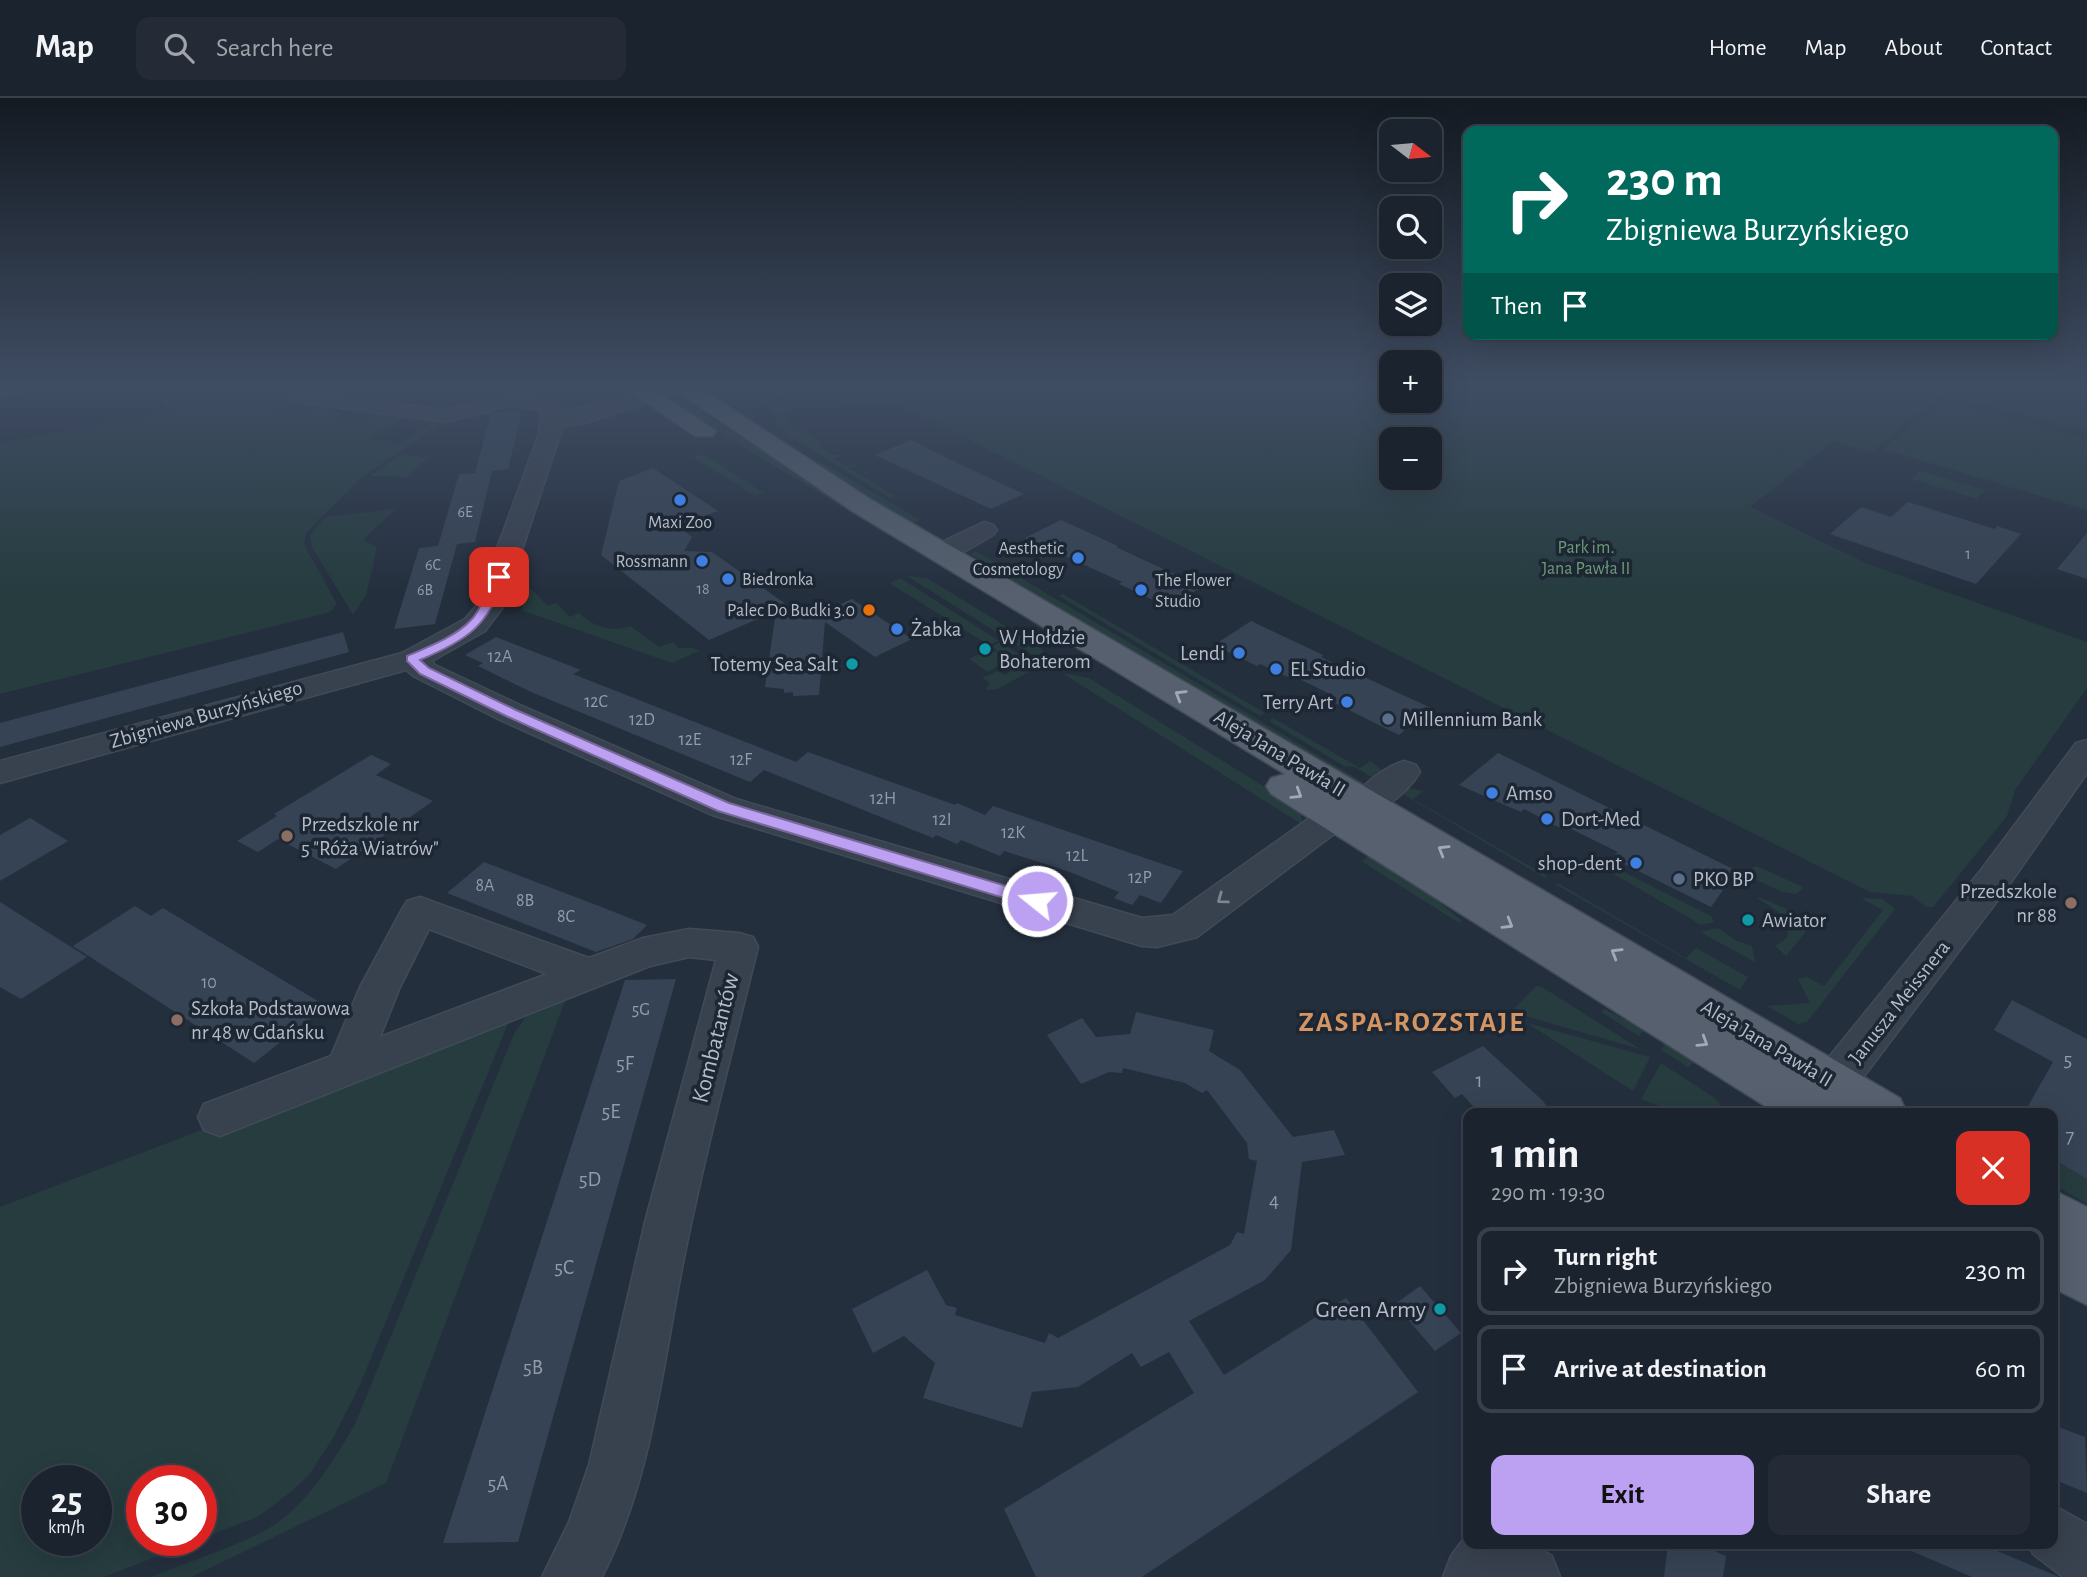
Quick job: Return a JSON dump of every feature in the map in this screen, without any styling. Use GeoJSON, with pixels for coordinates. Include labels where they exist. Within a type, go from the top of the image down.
{"type":"FeatureCollection","features":[{"type":"Feature","properties":{"kind":"main road","name":"Aleja Jana Pawła II"},"geometry":{"type":"LineString","coordinates":[[768,455],[1350,811]]}},
{"type":"Feature","properties":{"kind":"main road","name":"Aleja Jana Pawła II"},"geometry":{"type":"LineString","coordinates":[[786,455],[861,505],[940,552],[1818,1105],[1842,1108]]}},
{"type":"Feature","properties":{"kind":"main road"},"geometry":{"type":"LineString","coordinates":[[2058,1217],[2087,1235]]}},
{"type":"Feature","properties":{"kind":"main road"},"geometry":{"type":"LineString","coordinates":[[2058,1261],[2087,1279]]}},
{"type":"Feature","properties":{"kind":"street","name":"Zbigniewa Burzyńskiego"},"geometry":{"type":"LineString","coordinates":[[0,772],[412,659],[435,649],[475,625],[489,607],[541,455]]}},
{"type":"Feature","properties":{"kind":"street"},"geometry":{"type":"LineString","coordinates":[[940,552],[984,530]]}},
{"type":"Feature","properties":{"kind":"street"},"geometry":{"type":"LineString","coordinates":[[412,659],[425,671],[511,713],[724,807],[1124,928],[1157,933],[1184,927],[1404,772]]}},
{"type":"Feature","properties":{"kind":"street","name":"Janusza Meissnera"},"geometry":{"type":"LineString","coordinates":[[1818,1105],[1994,879],[2087,750]]}},
{"type":"Feature","properties":{"kind":"street"},"geometry":{"type":"LineString","coordinates":[[347,1068],[380,987],[420,911],[590,974]]}},
{"type":"Feature","properties":{"kind":"street","name":"Kombatantów"},"geometry":{"type":"LineString","coordinates":[[220,1117],[672,945],[689,943],[739,947],[660,1259],[612,1482],[585,1555],[571,1577]]}},
{"type":"Feature","properties":{"kind":"street"},"geometry":{"type":"LineString","coordinates":[[2058,1538],[2087,1559]]}},
{"type":"Feature","properties":{"kind":"green space"},"geometry":{"type":"Polygon","coordinates":[[[0,455],[395,455],[361,478],[307,532],[304,542],[307,550],[337,604],[330,612],[0,694],[0,455]]]}},
{"type":"Feature","properties":{"kind":"green space"},"geometry":{"type":"Polygon","coordinates":[[[401,455],[427,458],[407,477],[370,476],[401,455]]]}},
{"type":"Feature","properties":{"kind":"green space"},"geometry":{"type":"Polygon","coordinates":[[[706,455],[764,493],[755,496],[693,457],[706,455]]]}},
{"type":"Feature","properties":{"kind":"green space"},"geometry":{"type":"Polygon","coordinates":[[[757,455],[769,455],[892,532],[887,534],[757,455]]]}},
{"type":"Feature","properties":{"kind":"green space"},"geometry":{"type":"Polygon","coordinates":[[[820,455],[842,455],[833,459],[845,466],[857,464],[848,468],[860,475],[870,471],[862,476],[895,496],[890,498],[820,455]]]}},
{"type":"Feature","properties":{"kind":"green space","name":"Park im. Jana Pawła II"},"geometry":{"type":"Polygon","coordinates":[[[1000,455],[1379,455],[1379,490],[1442,490],[1442,455],[1815,455],[1750,507],[1868,564],[2087,642],[2087,688],[2015,790],[2007,816],[1933,907],[1926,907],[1912,896],[1870,892],[1000,455]]]}},
{"type":"Feature","properties":{"kind":"green space"},"geometry":{"type":"Polygon","coordinates":[[[1903,455],[2087,455],[2087,510],[1903,455]]]}},
{"type":"Feature","properties":{"kind":"green space"},"geometry":{"type":"Polygon","coordinates":[[[815,459],[919,521],[910,524],[833,476],[815,459]]]}},
{"type":"Feature","properties":{"kind":"green space"},"geometry":{"type":"Polygon","coordinates":[[[1920,471],[1985,490],[1977,499],[1911,479],[1920,471]]]}},
{"type":"Feature","properties":{"kind":"green space"},"geometry":{"type":"Polygon","coordinates":[[[395,509],[363,540],[377,547],[366,595],[353,615],[312,547],[310,536],[325,517],[395,509]]]}},
{"type":"Feature","properties":{"kind":"green space"},"geometry":{"type":"Polygon","coordinates":[[[976,551],[1369,786],[1362,786],[1035,598],[971,554],[976,551]]]}},
{"type":"Feature","properties":{"kind":"green space"},"geometry":{"type":"Polygon","coordinates":[[[907,576],[927,578],[1038,646],[1044,652],[1044,662],[907,576]]]}},
{"type":"Feature","properties":{"kind":"green space"},"geometry":{"type":"Polygon","coordinates":[[[900,578],[998,641],[989,645],[889,583],[900,578]]]}},
{"type":"Feature","properties":{"kind":"green space"},"geometry":{"type":"Polygon","coordinates":[[[528,586],[548,606],[556,603],[570,617],[579,613],[596,625],[617,629],[630,626],[659,647],[673,642],[679,648],[699,651],[672,663],[521,610],[528,586]]]}},
{"type":"Feature","properties":{"kind":"green space"},"geometry":{"type":"Polygon","coordinates":[[[1063,594],[1265,713],[1260,716],[1059,596],[1063,594]]]}},
{"type":"Feature","properties":{"kind":"green space"},"geometry":{"type":"Polygon","coordinates":[[[1000,642],[1038,667],[998,689],[985,690],[990,683],[982,678],[997,671],[1005,675],[1011,671],[1001,665],[988,672],[969,659],[981,653],[998,651],[992,647],[1000,642]]]}},
{"type":"Feature","properties":{"kind":"green space"},"geometry":{"type":"Polygon","coordinates":[[[1062,673],[1089,678],[1289,802],[1301,815],[1303,825],[1062,673]]]}},
{"type":"Feature","properties":{"kind":"green space"},"geometry":{"type":"Polygon","coordinates":[[[1273,718],[1360,768],[1371,761],[1383,771],[1379,782],[1355,767],[1344,766],[1269,721],[1273,718]]]}},
{"type":"Feature","properties":{"kind":"green space"},"geometry":{"type":"Polygon","coordinates":[[[1408,788],[1423,791],[1413,799],[1547,876],[1545,878],[1398,791],[1408,788]]]}},
{"type":"Feature","properties":{"kind":"green space"},"geometry":{"type":"Polygon","coordinates":[[[1370,855],[1421,887],[1462,921],[1459,923],[1361,861],[1370,855]]]}},
{"type":"Feature","properties":{"kind":"green space"},"geometry":{"type":"Polygon","coordinates":[[[1606,863],[1711,916],[1714,922],[1701,925],[1602,867],[1606,863]]]}},
{"type":"Feature","properties":{"kind":"green space"},"geometry":{"type":"Polygon","coordinates":[[[1756,866],[1804,888],[1796,894],[1782,892],[1743,874],[1756,866]]]}},
{"type":"Feature","properties":{"kind":"green space"},"geometry":{"type":"Polygon","coordinates":[[[1558,883],[1686,958],[1696,948],[1748,977],[1740,990],[1555,884],[1558,883]]]}},
{"type":"Feature","properties":{"kind":"green space"},"geometry":{"type":"Polygon","coordinates":[[[1759,897],[1794,914],[1803,926],[1805,933],[1786,956],[1775,946],[1787,938],[1784,919],[1758,899],[1759,897]]]}},
{"type":"Feature","properties":{"kind":"green space"},"geometry":{"type":"Polygon","coordinates":[[[1862,899],[1882,899],[1895,909],[1807,1022],[1798,1024],[1767,1006],[1810,1003],[1798,979],[1807,977],[1824,986],[1883,910],[1862,899]]]}},
{"type":"Feature","properties":{"kind":"green space"},"geometry":{"type":"Polygon","coordinates":[[[1718,928],[1737,941],[1752,946],[1755,962],[1700,932],[1718,928]]]}},
{"type":"Feature","properties":{"kind":"green space"},"geometry":{"type":"Polygon","coordinates":[[[1536,986],[1542,987],[1640,1049],[1525,1016],[1514,1009],[1536,986]]]}},
{"type":"Feature","properties":{"kind":"green space"},"geometry":{"type":"Polygon","coordinates":[[[569,990],[386,1483],[191,1577],[151,1577],[206,1556],[217,1556],[217,1552],[267,1529],[292,1511],[322,1476],[355,1424],[514,1034],[534,1004],[569,990]]]}},
{"type":"Feature","properties":{"kind":"green space"},"geometry":{"type":"Polygon","coordinates":[[[1604,1009],[1701,1058],[1688,1067],[1661,1050],[1665,1044],[1643,1031],[1639,1036],[1601,1012],[1604,1009]]]}},
{"type":"Feature","properties":{"kind":"green space"},"geometry":{"type":"Polygon","coordinates":[[[506,1014],[510,1019],[359,1387],[333,1438],[309,1475],[259,1516],[217,1533],[217,1465],[126,1465],[126,1556],[158,1556],[104,1577],[0,1577],[0,1207],[506,1014]]]}},
{"type":"Feature","properties":{"kind":"green space"},"geometry":{"type":"Polygon","coordinates":[[[1527,1023],[1650,1057],[1633,1091],[1527,1023]]]}},
{"type":"Feature","properties":{"kind":"green space"},"geometry":{"type":"Polygon","coordinates":[[[1661,1063],[1715,1098],[1723,1108],[1665,1108],[1641,1099],[1661,1063]]]}},
{"type":"Feature","properties":{"kind":"green space"},"geometry":{"type":"Polygon","coordinates":[[[2058,1162],[2087,1179],[2087,1204],[2058,1187],[2058,1162]]]}},
{"type":"Feature","properties":{"kind":"building"},"geometry":{"type":"Polygon","coordinates":[[[480,455],[511,455],[508,469],[492,471],[475,542],[457,544],[435,624],[394,629],[419,548],[438,546],[459,474],[475,473],[480,455]]]}},
{"type":"Feature","properties":{"kind":"building"},"geometry":{"type":"Polygon","coordinates":[[[875,455],[941,455],[1024,494],[991,509],[875,455]]]}},
{"type":"Feature","properties":{"kind":"building"},"geometry":{"type":"Polygon","coordinates":[[[653,468],[718,511],[677,526],[692,537],[684,551],[712,552],[807,619],[852,599],[912,639],[875,657],[825,622],[819,695],[793,696],[793,692],[784,693],[784,689],[765,687],[776,611],[709,640],[601,555],[619,481],[653,468]]]}},
{"type":"Feature","properties":{"kind":"building"},"geometry":{"type":"Polygon","coordinates":[[[1908,502],[1995,529],[1997,526],[2021,534],[1976,584],[1830,534],[1861,507],[1891,517],[1908,502]]]}},
{"type":"Feature","properties":{"kind":"building"},"geometry":{"type":"Polygon","coordinates":[[[1061,520],[1202,587],[1168,607],[1119,584],[1122,582],[1025,538],[1061,520]]]}},
{"type":"Feature","properties":{"kind":"building"},"geometry":{"type":"Polygon","coordinates":[[[2087,533],[2087,579],[2057,569],[2087,533]]]}},
{"type":"Feature","properties":{"kind":"building"},"geometry":{"type":"Polygon","coordinates":[[[1251,621],[1431,708],[1399,735],[1335,703],[1337,701],[1329,697],[1332,695],[1293,676],[1290,678],[1260,664],[1257,666],[1214,645],[1251,621]]]}},
{"type":"Feature","properties":{"kind":"building"},"geometry":{"type":"Polygon","coordinates":[[[343,632],[349,652],[0,747],[0,723],[343,632]]]}},
{"type":"Feature","properties":{"kind":"building"},"geometry":{"type":"Polygon","coordinates":[[[496,637],[581,670],[573,674],[796,762],[808,752],[985,815],[993,806],[1183,871],[1161,903],[1140,895],[1132,905],[1114,898],[1119,892],[1070,872],[1004,851],[1000,856],[961,840],[957,844],[936,835],[933,838],[764,770],[750,782],[531,692],[478,666],[483,663],[465,655],[496,637]]]}},
{"type":"Feature","properties":{"kind":"building"},"geometry":{"type":"Polygon","coordinates":[[[1498,753],[1733,869],[1723,884],[1726,886],[1711,907],[1624,864],[1627,861],[1615,855],[1618,852],[1565,826],[1562,829],[1524,809],[1521,812],[1459,785],[1498,753]]]}},
{"type":"Feature","properties":{"kind":"building"},"geometry":{"type":"Polygon","coordinates":[[[371,755],[391,764],[376,775],[433,801],[336,869],[278,839],[258,852],[237,841],[277,816],[274,814],[371,755]]]}},
{"type":"Feature","properties":{"kind":"building"},"geometry":{"type":"Polygon","coordinates":[[[30,818],[68,841],[0,881],[0,835],[30,818]]]}},
{"type":"Feature","properties":{"kind":"building"},"geometry":{"type":"Polygon","coordinates":[[[484,862],[647,925],[633,939],[596,952],[447,893],[484,862]]]}},
{"type":"Feature","properties":{"kind":"building"},"geometry":{"type":"Polygon","coordinates":[[[0,902],[87,957],[21,999],[0,987],[0,902]]]}},
{"type":"Feature","properties":{"kind":"building"},"geometry":{"type":"Polygon","coordinates":[[[135,906],[151,916],[163,908],[326,1006],[254,1063],[73,946],[135,906]]]}},
{"type":"Feature","properties":{"kind":"building"},"geometry":{"type":"Polygon","coordinates":[[[676,979],[518,1542],[443,1543],[625,980],[676,979]]]}},
{"type":"Feature","properties":{"kind":"building"},"geometry":{"type":"Polygon","coordinates":[[[2012,1000],[2087,1039],[2087,1179],[2058,1162],[2058,1108],[2027,1108],[2053,1062],[1994,1030],[2012,1000]]]}},
{"type":"Feature","properties":{"kind":"building"},"geometry":{"type":"Polygon","coordinates":[[[1136,1012],[1214,1030],[1209,1051],[1240,1070],[1293,1137],[1334,1130],[1345,1155],[1302,1162],[1291,1250],[1265,1280],[1189,1321],[1224,1375],[1346,1298],[1418,1392],[1142,1577],[1036,1577],[1004,1509],[1194,1393],[1169,1352],[1141,1367],[1132,1353],[1078,1387],[1032,1392],[1022,1428],[923,1398],[935,1363],[904,1336],[873,1353],[852,1309],[927,1270],[946,1305],[957,1308],[955,1315],[1045,1343],[1049,1333],[1058,1338],[1230,1245],[1237,1232],[1244,1234],[1257,1161],[1249,1159],[1247,1143],[1207,1090],[1202,1093],[1185,1083],[1123,1068],[1122,1073],[1109,1072],[1081,1084],[1047,1035],[1082,1018],[1096,1037],[1130,1034],[1136,1012]]]}},
{"type":"Feature","properties":{"kind":"building"},"geometry":{"type":"Polygon","coordinates":[[[1483,1046],[1548,1108],[1475,1108],[1462,1094],[1455,1098],[1432,1072],[1483,1046]]]}},
{"type":"Feature","properties":{"kind":"building"},"geometry":{"type":"Polygon","coordinates":[[[1420,1286],[1461,1333],[1435,1351],[1395,1304],[1420,1286]]]}},
{"type":"Feature","properties":{"kind":"building"},"geometry":{"type":"Polygon","coordinates":[[[2058,1427],[2085,1437],[2087,1493],[2058,1481],[2058,1427]]]}},
{"type":"Feature","properties":{"kind":"building"},"geometry":{"type":"Polygon","coordinates":[[[1667,1549],[1710,1549],[1726,1556],[1723,1577],[1664,1577],[1667,1549]]]}},
{"type":"Feature","properties":{"kind":"building"},"geometry":{"type":"Polygon","coordinates":[[[1907,1549],[1993,1549],[2059,1577],[1972,1577],[1907,1549]]]}},
{"type":"Feature","properties":{"kind":"place","name":"Maxi Zoo"},"geometry":{"type":"Point","coordinates":[680,500]}},
{"type":"Feature","properties":{"kind":"place","name":"Aesthetic Cosmetology"},"geometry":{"type":"Point","coordinates":[1078,558]}},
{"type":"Feature","properties":{"kind":"place","name":"Rossmann"},"geometry":{"type":"Point","coordinates":[702,561]}},
{"type":"Feature","properties":{"kind":"place","name":"Biedronka"},"geometry":{"type":"Point","coordinates":[728,579]}},
{"type":"Feature","properties":{"kind":"place","name":"The Flower Studio"},"geometry":{"type":"Point","coordinates":[1141,590]}},
{"type":"Feature","properties":{"kind":"place","name":"Palec Do Budki 3.0"},"geometry":{"type":"Point","coordinates":[869,610]}},
{"type":"Feature","properties":{"kind":"place","name":"Żabka"},"geometry":{"type":"Point","coordinates":[897,629]}},
{"type":"Feature","properties":{"kind":"place","name":"W Hołdzie Bohaterom"},"geometry":{"type":"Point","coordinates":[985,649]}},
{"type":"Feature","properties":{"kind":"place","name":"Lendi"},"geometry":{"type":"Point","coordinates":[1239,653]}},
{"type":"Feature","properties":{"kind":"place","name":"Totemy Sea Salt"},"geometry":{"type":"Point","coordinates":[852,664]}},
{"type":"Feature","properties":{"kind":"place","name":"EL Studio"},"geometry":{"type":"Point","coordinates":[1276,669]}},
{"type":"Feature","properties":{"kind":"place","name":"Terry Art"},"geometry":{"type":"Point","coordinates":[1347,702]}},
{"type":"Feature","properties":{"kind":"place","name":"Millennium Bank"},"geometry":{"type":"Point","coordinates":[1388,719]}},
{"type":"Feature","properties":{"kind":"place","name":"Amso"},"geometry":{"type":"Point","coordinates":[1492,793]}},
{"type":"Feature","properties":{"kind":"place","name":"Dort-Med"},"geometry":{"type":"Point","coordinates":[1547,819]}},
{"type":"Feature","properties":{"kind":"place","name":"Przedszkole nr 5 \"Róża Wiatrów\""},"geometry":{"type":"Point","coordinates":[287,836]}},
{"type":"Feature","properties":{"kind":"place","name":"shop-dent"},"geometry":{"type":"Point","coordinates":[1636,863]}},
{"type":"Feature","properties":{"kind":"place","name":"PKO BP"},"geometry":{"type":"Point","coordinates":[1679,879]}},
{"type":"Feature","properties":{"kind":"place","name":"Przedszkole nr 88"},"geometry":{"type":"Point","coordinates":[2071,903]}},
{"type":"Feature","properties":{"kind":"place","name":"Awiator"},"geometry":{"type":"Point","coordinates":[1748,920]}},
{"type":"Feature","properties":{"kind":"place","name":"Szkoła Podstawowa nr 48 w Gdańsku"},"geometry":{"type":"Point","coordinates":[177,1020]}},
{"type":"Feature","properties":{"kind":"place","name":"Green Army"},"geometry":{"type":"Point","coordinates":[1440,1309]}},
{"type":"Feature","properties":{"kind":"district","name":"ZASPA-ROZSTAJE"},"geometry":{"type":"Point","coordinates":[1412,1021]}},
{"type":"Feature","properties":{"kind":"route"},"geometry":{"type":"LineString","coordinates":[[499,577],[489,607],[475,625],[435,649],[412,659],[425,671],[511,713],[724,807],[1037,901]]}}]}
